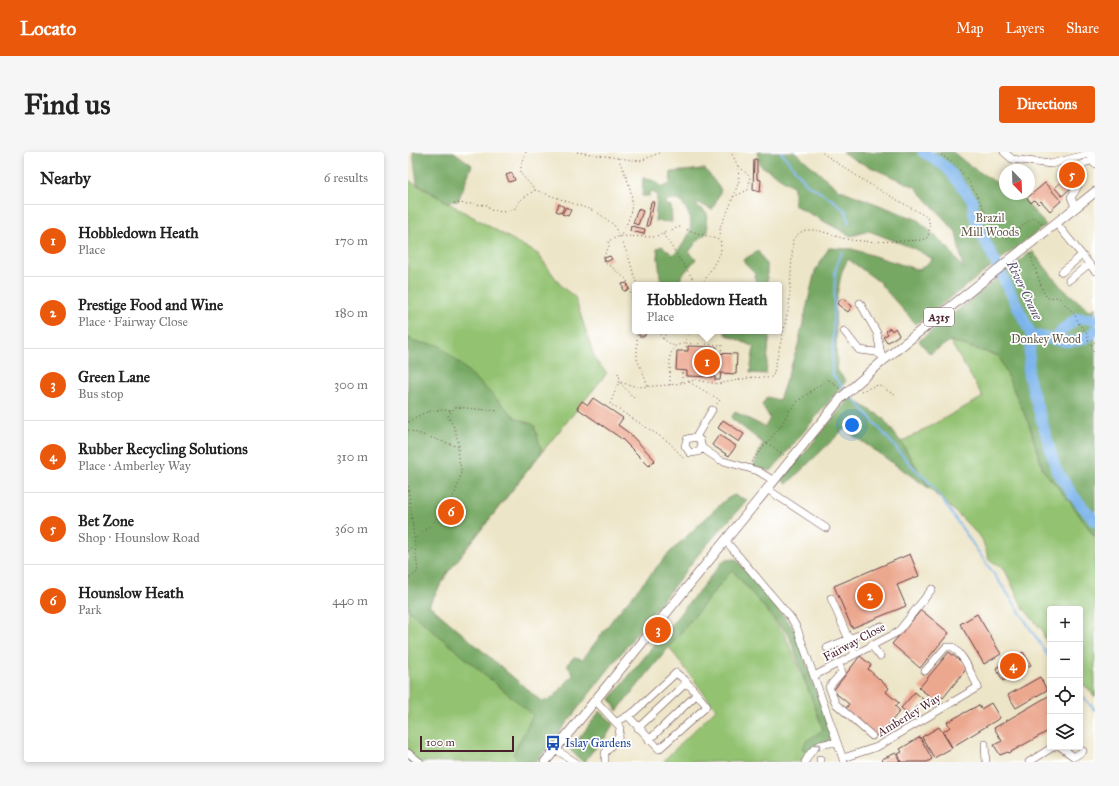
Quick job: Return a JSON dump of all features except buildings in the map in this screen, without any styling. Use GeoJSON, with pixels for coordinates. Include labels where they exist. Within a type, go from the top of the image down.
{"type":"FeatureCollection","features":[{"type":"Feature","properties":{"kind":"main road","name":"A315"},"geometry":{"type":"LineString","coordinates":[[545,762],[790,460],[848,392],[883,357],[993,275],[1095,192]]}},
{"type":"Feature","properties":{"kind":"street"},"geometry":{"type":"LineString","coordinates":[[1004,152],[1012,159],[1052,164],[1093,157]]}},
{"type":"Feature","properties":{"kind":"street"},"geometry":{"type":"LineString","coordinates":[[1075,208],[1071,197],[1078,189],[1081,178],[1081,166],[1093,157]]}},
{"type":"Feature","properties":{"kind":"street"},"geometry":{"type":"LineString","coordinates":[[1056,223],[1095,271]]}},
{"type":"Feature","properties":{"kind":"street"},"geometry":{"type":"LineString","coordinates":[[1062,272],[1082,255]]}},
{"type":"Feature","properties":{"kind":"street"},"geometry":{"type":"LineString","coordinates":[[1069,280],[1089,264]]}},
{"type":"Feature","properties":{"kind":"street"},"geometry":{"type":"LineString","coordinates":[[860,303],[877,333],[883,357]]}},
{"type":"Feature","properties":{"kind":"street"},"geometry":{"type":"LineString","coordinates":[[844,331],[859,350],[866,350],[883,357]]}},
{"type":"Feature","properties":{"kind":"street"},"geometry":{"type":"LineString","coordinates":[[702,448],[698,452],[690,453],[685,446],[687,439],[696,437],[712,410]]}},
{"type":"Feature","properties":{"kind":"street"},"geometry":{"type":"LineString","coordinates":[[696,437],[700,440],[702,448],[720,460],[748,468],[766,475],[774,481]]}},
{"type":"Feature","properties":{"kind":"street"},"geometry":{"type":"LineString","coordinates":[[767,489],[826,528]]}},
{"type":"Feature","properties":{"kind":"street"},"geometry":{"type":"LineString","coordinates":[[726,540],[791,618],[797,628],[843,760]]}},
{"type":"Feature","properties":{"kind":"street","name":"Fairway Close"},"geometry":{"type":"LineString","coordinates":[[814,676],[898,632],[932,590]]}},
{"type":"Feature","properties":{"kind":"street"},"geometry":{"type":"LineString","coordinates":[[831,598],[855,654]]}},
{"type":"Feature","properties":{"kind":"street"},"geometry":{"type":"LineString","coordinates":[[827,648],[881,626]]}},
{"type":"Feature","properties":{"kind":"street"},"geometry":{"type":"LineString","coordinates":[[871,646],[880,656]]}},
{"type":"Feature","properties":{"kind":"street","name":"Amberley Way"},"geometry":{"type":"LineString","coordinates":[[843,760],[877,747],[978,687],[962,654],[953,647],[946,647],[926,671]]}},
{"type":"Feature","properties":{"kind":"street"},"geometry":{"type":"LineString","coordinates":[[838,663],[842,672],[829,686],[834,700],[872,736]]}},
{"type":"Feature","properties":{"kind":"street"},"geometry":{"type":"LineString","coordinates":[[617,722],[628,716],[676,673],[687,682],[705,702],[705,708],[662,748],[656,748],[628,716]]}},
{"type":"Feature","properties":{"kind":"street"},"geometry":{"type":"LineString","coordinates":[[638,728],[687,682]]}},
{"type":"Feature","properties":{"kind":"street"},"geometry":{"type":"LineString","coordinates":[[649,740],[698,694]]}},
{"type":"Feature","properties":{"kind":"street"},"geometry":{"type":"LineString","coordinates":[[595,700],[617,722],[620,731],[616,740],[604,753],[605,762]]}},
{"type":"Feature","properties":{"kind":"street"},"geometry":{"type":"LineString","coordinates":[[805,762],[809,753],[824,742],[837,743]]}},
{"type":"Feature","properties":{"kind":"street"},"geometry":{"type":"LineString","coordinates":[[985,744],[986,762]]}},
{"type":"Feature","properties":{"kind":"street"},"geometry":{"type":"LineString","coordinates":[[555,749],[575,762]]}},
{"type":"Feature","properties":{"kind":"street"},"geometry":{"type":"LineString","coordinates":[[1029,762],[1048,750]]}},
{"type":"Feature","properties":{"kind":"street"},"geometry":{"type":"LineString","coordinates":[[1065,750],[1074,757],[1083,751]]}},
{"type":"Feature","properties":{"kind":"street"},"geometry":{"type":"LineString","coordinates":[[408,753],[420,762]]}},
{"type":"Feature","properties":{"kind":"path"},"geometry":{"type":"LineString","coordinates":[[524,152],[521,163],[521,174],[535,190],[597,212],[614,225],[620,236],[636,282]]}},
{"type":"Feature","properties":{"kind":"path"},"geometry":{"type":"LineString","coordinates":[[577,152],[640,161],[662,152]]}},
{"type":"Feature","properties":{"kind":"path"},"geometry":{"type":"LineString","coordinates":[[731,152],[738,166],[750,177],[748,190],[733,197]]}},
{"type":"Feature","properties":{"kind":"path"},"geometry":{"type":"LineString","coordinates":[[619,382],[638,387],[649,387],[670,386],[696,380],[718,384],[752,377],[769,378],[772,376],[789,307],[793,239],[799,233],[807,230],[817,231],[835,237],[862,241],[922,240],[928,237],[930,225],[927,217],[866,182],[821,152]]}},
{"type":"Feature","properties":{"kind":"path"},"geometry":{"type":"LineString","coordinates":[[938,152],[960,170],[970,183],[996,232],[1007,238],[1034,217],[1048,230]]}},
{"type":"Feature","properties":{"kind":"path"},"geometry":{"type":"LineString","coordinates":[[618,158],[629,183],[633,203],[631,215],[620,236]]}},
{"type":"Feature","properties":{"kind":"path"},"geometry":{"type":"LineString","coordinates":[[704,282],[721,252],[719,240],[720,227],[739,180],[738,166]]}},
{"type":"Feature","properties":{"kind":"path"},"geometry":{"type":"LineString","coordinates":[[454,203],[487,205],[490,210],[503,212],[516,208],[519,201],[535,190]]}},
{"type":"Feature","properties":{"kind":"path"},"geometry":{"type":"LineString","coordinates":[[632,298],[627,280],[613,268],[605,264],[603,258],[608,246],[608,241],[620,236],[654,237],[679,227],[719,240]]}},
{"type":"Feature","properties":{"kind":"path"},"geometry":{"type":"LineString","coordinates":[[662,233],[695,282]]}},
{"type":"Feature","properties":{"kind":"path"},"geometry":{"type":"LineString","coordinates":[[1030,252],[1043,291],[1047,298],[1058,297],[1075,315],[1079,324],[1087,333],[1090,346],[1095,354]]}},
{"type":"Feature","properties":{"kind":"path"},"geometry":{"type":"LineString","coordinates":[[637,334],[637,358],[649,387]]}},
{"type":"Feature","properties":{"kind":"path"},"geometry":{"type":"LineString","coordinates":[[660,334],[663,339],[675,346]]}},
{"type":"Feature","properties":{"kind":"path"},"geometry":{"type":"LineString","coordinates":[[663,339],[666,334]]}},
{"type":"Feature","properties":{"kind":"path"},"geometry":{"type":"LineString","coordinates":[[684,343],[688,334]]}},
{"type":"Feature","properties":{"kind":"path"},"geometry":{"type":"LineString","coordinates":[[1090,346],[1095,342]]}},
{"type":"Feature","properties":{"kind":"path"},"geometry":{"type":"LineString","coordinates":[[670,386],[670,355],[675,346],[684,343],[722,345],[721,353]]}},
{"type":"Feature","properties":{"kind":"path"},"geometry":{"type":"LineString","coordinates":[[685,351],[687,343]]}},
{"type":"Feature","properties":{"kind":"path"},"geometry":{"type":"LineString","coordinates":[[682,370],[682,383]]}},
{"type":"Feature","properties":{"kind":"path"},"geometry":{"type":"LineString","coordinates":[[618,373],[620,379],[610,404],[668,442],[685,460]]}},
{"type":"Feature","properties":{"kind":"path"},"geometry":{"type":"LineString","coordinates":[[748,468],[780,427],[789,411],[798,401],[828,379],[848,392],[878,385],[895,395]]}},
{"type":"Feature","properties":{"kind":"path"},"geometry":{"type":"LineString","coordinates":[[689,381],[720,400],[712,410]]}},
{"type":"Feature","properties":{"kind":"path"},"geometry":{"type":"LineString","coordinates":[[619,382],[634,398]]}},
{"type":"Feature","properties":{"kind":"path"},"geometry":{"type":"LineString","coordinates":[[414,538],[431,526],[442,515],[458,485],[461,470],[457,451],[459,447],[455,428],[448,416],[454,407],[499,410]]}},
{"type":"Feature","properties":{"kind":"path"},"geometry":{"type":"LineString","coordinates":[[408,422],[424,412],[442,409],[452,411]]}},
{"type":"Feature","properties":{"kind":"path"},"geometry":{"type":"LineString","coordinates":[[408,430],[459,447]]}},
{"type":"Feature","properties":{"kind":"path"},"geometry":{"type":"LineString","coordinates":[[766,443],[790,460]]}},
{"type":"Feature","properties":{"kind":"path"},"geometry":{"type":"LineString","coordinates":[[408,486],[418,572],[408,579]]}},
{"type":"Feature","properties":{"kind":"path"},"geometry":{"type":"LineString","coordinates":[[408,551],[415,547]]}},
{"type":"Feature","properties":{"kind":"green space"},"geometry":{"type":"Polygon","coordinates":[[[413,152],[454,152],[472,165],[458,201],[447,202],[417,184],[413,152]]]}},
{"type":"Feature","properties":{"kind":"green space","name":"Brazil Mill Woods"},"geometry":{"type":"Polygon","coordinates":[[[757,152],[795,152],[838,189],[918,220],[948,248],[963,269],[956,232],[915,187],[857,161],[842,152],[953,152],[970,166],[999,184],[999,200],[1024,200],[1046,225],[916,324],[881,285],[882,284],[848,259],[842,271],[835,304],[837,370],[846,381],[771,471],[753,467],[763,443],[731,418],[735,412],[765,427],[770,418],[762,405],[767,397],[779,400],[797,349],[815,271],[829,248],[852,249],[919,270],[933,259],[913,248],[869,231],[851,236],[794,205],[794,187],[760,165],[757,152]]]}},
{"type":"Feature","properties":{"kind":"green space"},"geometry":{"type":"Polygon","coordinates":[[[705,169],[721,190],[712,210],[697,202],[697,206],[707,213],[708,232],[698,240],[689,252],[696,259],[681,277],[680,282],[661,282],[657,248],[662,246],[673,255],[685,242],[688,235],[690,228],[689,214],[679,200],[666,200],[665,204],[671,206],[672,222],[655,221],[657,195],[651,191],[649,196],[642,196],[643,178],[655,181],[662,187],[670,184],[671,172],[705,169]]]}},
{"type":"Feature","properties":{"kind":"green space"},"geometry":{"type":"Polygon","coordinates":[[[408,180],[538,254],[562,287],[575,297],[595,360],[607,373],[542,452],[448,572],[429,605],[557,735],[536,762],[408,762],[408,180]]]}},
{"type":"Feature","properties":{"kind":"green space"},"geometry":{"type":"Polygon","coordinates":[[[758,251],[767,266],[767,282],[756,282],[755,274],[743,260],[758,251]]]}},
{"type":"Feature","properties":{"kind":"green space","name":"Donkey Wood"},"geometry":{"type":"Polygon","coordinates":[[[1032,251],[1061,287],[1090,311],[1095,307],[1095,537],[1070,502],[1043,470],[1030,427],[999,356],[950,341],[930,354],[919,341],[1032,251]]]}},
{"type":"Feature","properties":{"kind":"green space"},"geometry":{"type":"Polygon","coordinates":[[[725,334],[770,334],[766,374],[750,373],[754,347],[725,334]]]}},
{"type":"Feature","properties":{"kind":"green space"},"geometry":{"type":"Polygon","coordinates":[[[408,336],[414,342],[439,345],[516,418],[534,425],[542,452],[448,572],[429,605],[542,702],[553,698],[573,675],[567,664],[574,657],[583,659],[615,616],[668,554],[725,500],[734,495],[747,500],[698,555],[536,762],[519,762],[513,754],[533,715],[408,610],[408,336]]]}},
{"type":"Feature","properties":{"kind":"green space"},"geometry":{"type":"Polygon","coordinates":[[[950,341],[999,356],[1030,427],[1043,470],[1070,502],[1095,537],[1095,697],[1088,688],[1083,685],[1083,606],[1047,606],[1047,644],[1042,630],[1023,608],[1004,568],[989,560],[982,539],[962,518],[930,489],[901,442],[983,397],[950,341]]]}},
{"type":"Feature","properties":{"kind":"green space"},"geometry":{"type":"Polygon","coordinates":[[[850,398],[882,417],[901,442],[930,489],[844,429],[787,484],[782,480],[850,398]]]}},
{"type":"Feature","properties":{"kind":"green space"},"geometry":{"type":"Polygon","coordinates":[[[736,559],[787,620],[797,635],[832,738],[812,753],[802,749],[806,741],[823,730],[789,636],[732,570],[617,711],[610,699],[724,560],[736,559]]]}},
{"type":"Feature","properties":{"kind":"green space"},"geometry":{"type":"Polygon","coordinates":[[[732,564],[785,635],[828,736],[813,746],[800,762],[666,762],[664,760],[716,709],[665,642],[732,564]]]}},
{"type":"Feature","properties":{"kind":"green space"},"geometry":{"type":"Polygon","coordinates":[[[600,711],[613,723],[605,738],[585,762],[583,762],[570,750],[600,711]]]}},
{"type":"Feature","properties":{"kind":"waterway"},"geometry":{"type":"LineString","coordinates":[[781,152],[807,184],[834,201],[846,211],[849,224]]}},
{"type":"Feature","properties":{"kind":"waterway","name":"River Crane"},"geometry":{"type":"LineString","coordinates":[[923,152],[946,167],[972,200],[974,215],[980,231],[1031,334],[1028,374],[1056,469],[1072,494],[1095,521]]}},
{"type":"Feature","properties":{"kind":"waterway"},"geometry":{"type":"LineString","coordinates":[[842,252],[835,271],[832,374],[845,390]]}},
{"type":"Feature","properties":{"kind":"waterway"},"geometry":{"type":"LineString","coordinates":[[1055,340],[1063,329],[1078,318],[1095,319]]}},
{"type":"Feature","properties":{"kind":"waterway"},"geometry":{"type":"LineString","coordinates":[[1031,334],[1056,340],[1073,341],[1081,340],[1089,336],[1095,330]]}},
{"type":"Feature","properties":{"kind":"waterway"},"geometry":{"type":"LineString","coordinates":[[850,394],[909,463],[931,484],[1012,600],[1047,654]]}},
{"type":"Feature","properties":{"kind":"waterway"},"geometry":{"type":"LineString","coordinates":[[1083,697],[1095,710]]}},
{"type":"Feature","properties":{"kind":"place","name":"Bet Zone"},"geometry":{"type":"Point","coordinates":[1072,175]}},
{"type":"Feature","properties":{"kind":"place","name":"Hobbledown Heath"},"geometry":{"type":"Point","coordinates":[707,362]}},
{"type":"Feature","properties":{"kind":"place","name":"Hounslow Heath"},"geometry":{"type":"Point","coordinates":[451,512]}},
{"type":"Feature","properties":{"kind":"place","name":"Prestige Food and Wine"},"geometry":{"type":"Point","coordinates":[870,596]}},
{"type":"Feature","properties":{"kind":"place","name":"Green Lane"},"geometry":{"type":"Point","coordinates":[658,630]}},
{"type":"Feature","properties":{"kind":"place","name":"Rubber Recycling Solutions"},"geometry":{"type":"Point","coordinates":[1013,666]}},
{"type":"Feature","properties":{"kind":"place","name":"Islay Gardens"},"geometry":{"type":"Point","coordinates":[553,743]}}]}
